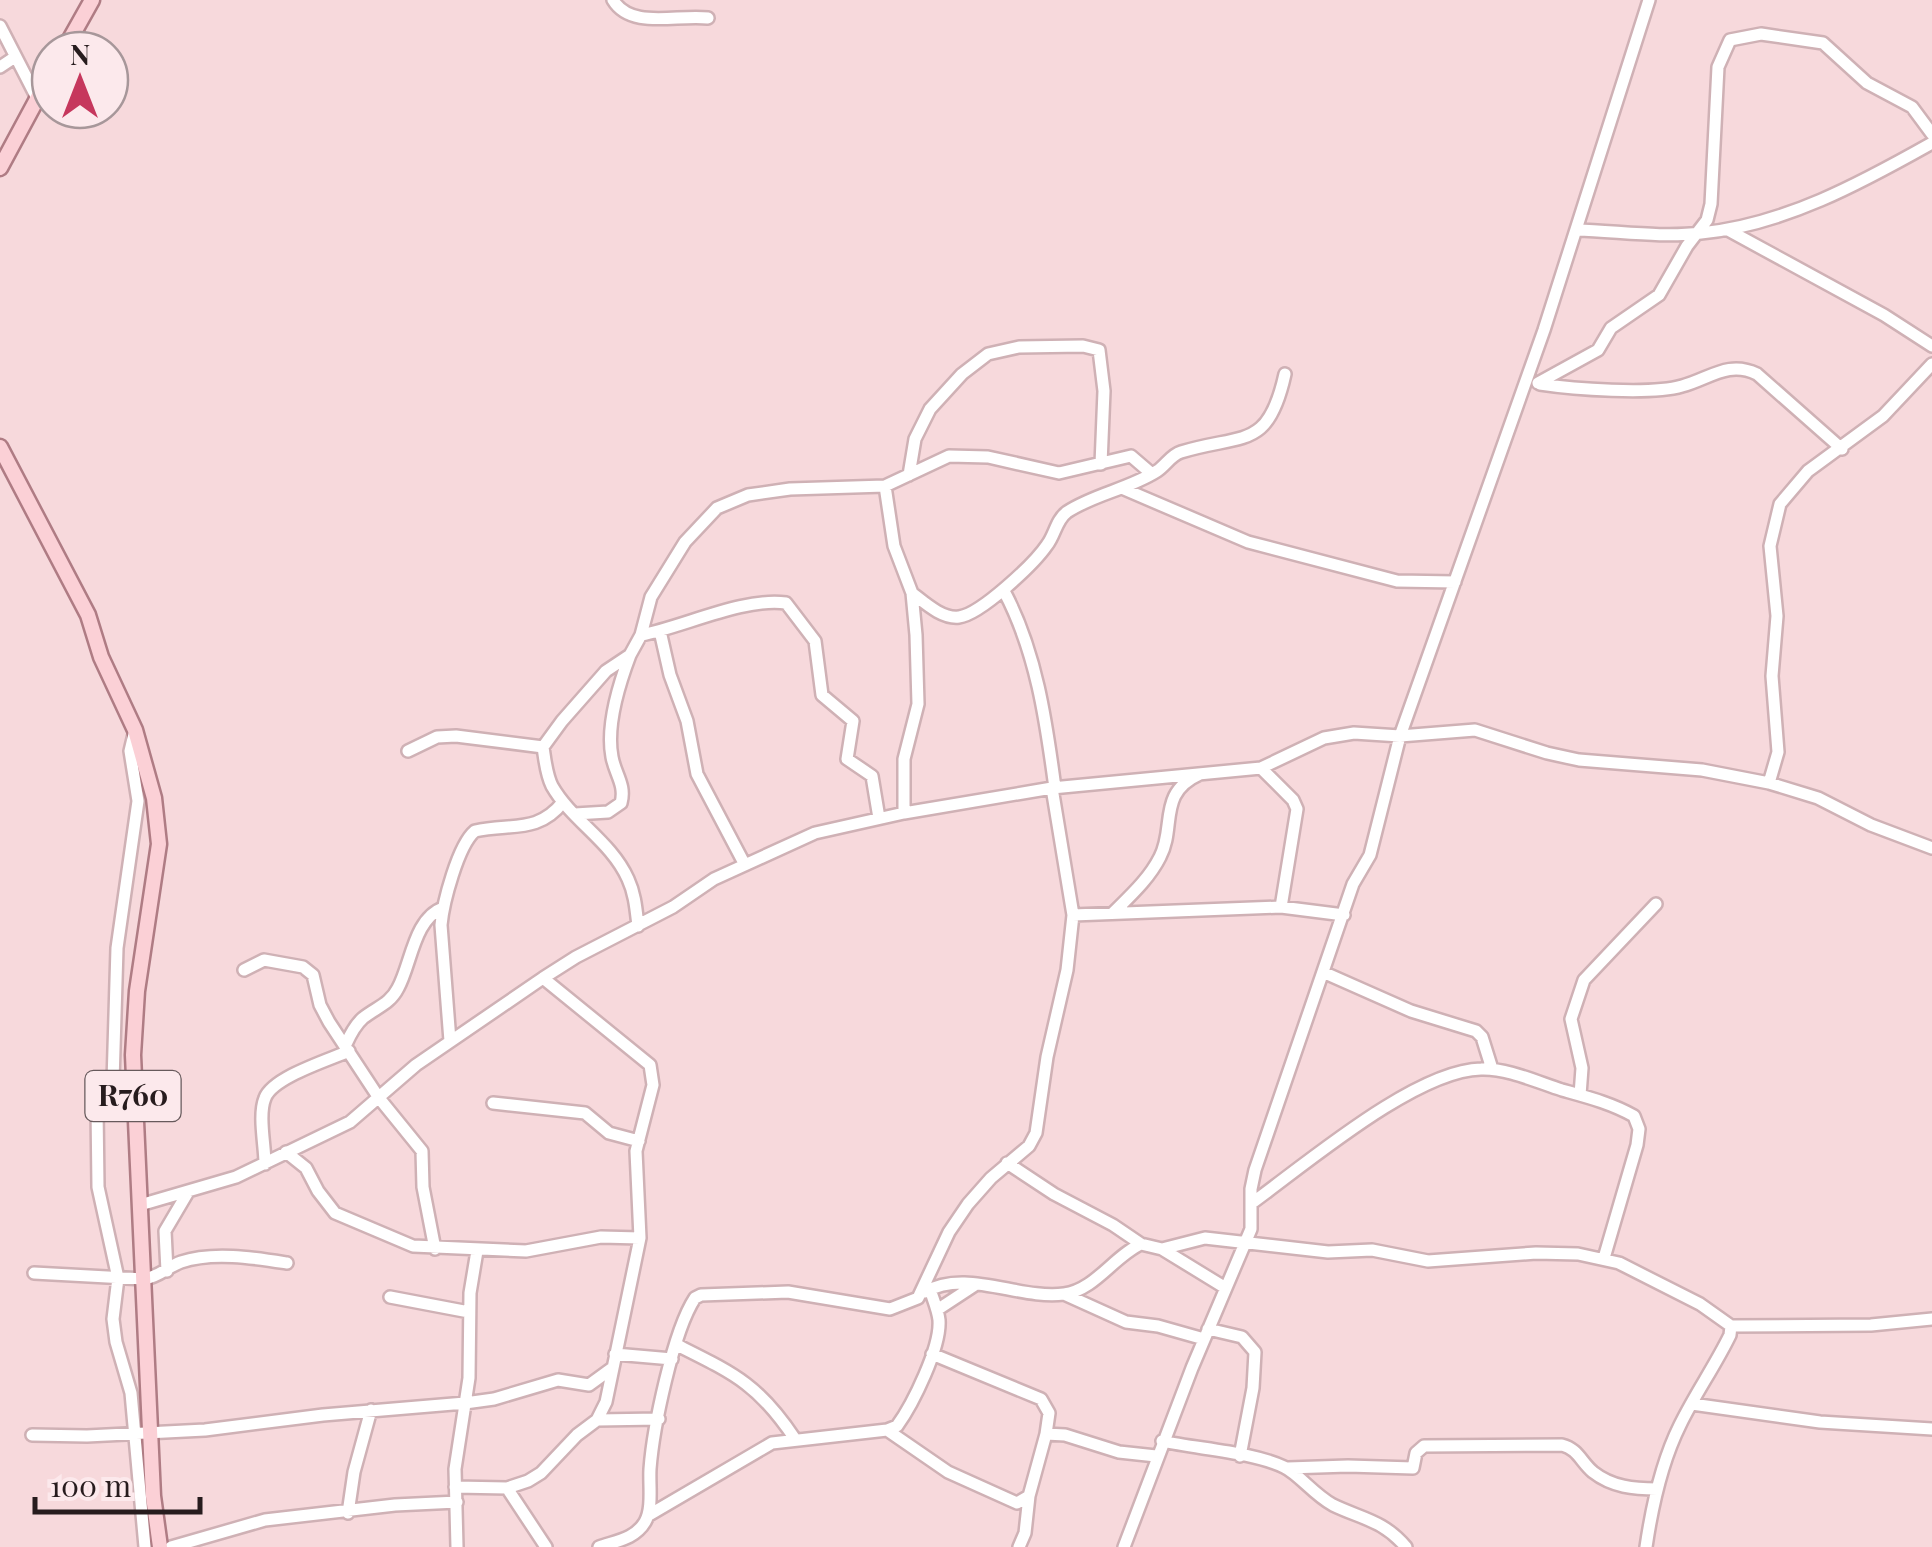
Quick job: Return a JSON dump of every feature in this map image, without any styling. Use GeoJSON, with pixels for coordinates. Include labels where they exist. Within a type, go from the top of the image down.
{"type":"FeatureCollection","features":[{"type":"Feature","properties":{"kind":"main road"},"geometry":{"type":"LineString","coordinates":[[75,30],[92,0]]}},
{"type":"Feature","properties":{"kind":"main road"},"geometry":{"type":"LineString","coordinates":[[1,163],[30,111]]}},
{"type":"Feature","properties":{"kind":"main road","name":"R760"},"geometry":{"type":"LineString","coordinates":[[0,447],[88,615],[101,656],[135,730],[154,798],[159,844],[137,991],[127,1092],[144,1279],[142,1434],[147,1496],[160,1547]]}},
{"type":"Feature","properties":{"kind":"street"},"geometry":{"type":"LineString","coordinates":[[613,0],[624,14],[638,17],[708,18]]}},
{"type":"Feature","properties":{"kind":"street"},"geometry":{"type":"LineString","coordinates":[[1124,1547],[1156,1456],[1253,1220],[1255,1170],[1354,884],[1370,855],[1400,736],[1532,383],[1648,0]]}},
{"type":"Feature","properties":{"kind":"street"},"geometry":{"type":"LineString","coordinates":[[0,26],[30,85]]}},
{"type":"Feature","properties":{"kind":"street"},"geometry":{"type":"LineString","coordinates":[[1532,383],[1598,350],[1606,333],[1659,294],[1707,220],[1712,204],[1718,67],[1727,44],[1734,38],[1762,34],[1824,43],[1882,94],[1912,107],[1932,134]]}},
{"type":"Feature","properties":{"kind":"street"},"geometry":{"type":"LineString","coordinates":[[0,67],[15,57]]}},
{"type":"Feature","properties":{"kind":"street"},"geometry":{"type":"LineString","coordinates":[[1577,230],[1696,234],[1728,230],[1819,201],[1932,143]]}},
{"type":"Feature","properties":{"kind":"street"},"geometry":{"type":"LineString","coordinates":[[1728,230],[1884,315],[1932,346]]}},
{"type":"Feature","properties":{"kind":"street"},"geometry":{"type":"LineString","coordinates":[[908,474],[920,426],[938,400],[988,354],[1019,347],[1083,346],[1099,350],[1104,391],[1102,464]]}},
{"type":"Feature","properties":{"kind":"street"},"geometry":{"type":"LineString","coordinates":[[1770,783],[1778,752],[1772,684],[1777,616],[1770,546],[1786,494],[1808,471],[1883,416],[1932,364]]}},
{"type":"Feature","properties":{"kind":"street"},"geometry":{"type":"LineString","coordinates":[[1532,383],[1570,388],[1678,388],[1710,374],[1739,368],[1757,374],[1842,449]]}},
{"type":"Feature","properties":{"kind":"street"},"geometry":{"type":"LineString","coordinates":[[912,593],[929,606],[963,616],[1004,591],[1049,544],[1065,513],[1152,474],[1174,454],[1224,444],[1258,431],[1274,412],[1285,374]]}},
{"type":"Feature","properties":{"kind":"street"},"geometry":{"type":"LineString","coordinates":[[576,814],[608,812],[620,803],[622,786],[612,757],[611,732],[630,655],[641,635],[652,597],[685,542],[717,508],[748,495],[830,486],[885,486],[949,456],[966,454],[1060,473],[1131,456],[1152,474]]}},
{"type":"Feature","properties":{"kind":"street"},"geometry":{"type":"LineString","coordinates":[[885,486],[894,546],[912,593],[918,704],[904,759],[904,812]]}},
{"type":"Feature","properties":{"kind":"street"},"geometry":{"type":"LineString","coordinates":[[1124,489],[1248,542],[1398,581],[1455,582]]}},
{"type":"Feature","properties":{"kind":"street"},"geometry":{"type":"LineString","coordinates":[[918,1298],[958,1218],[1007,1163],[1029,1146],[1036,1134],[1047,1057],[1067,970],[1073,916],[1039,689],[1027,646],[1004,591]]}},
{"type":"Feature","properties":{"kind":"street"},"geometry":{"type":"LineString","coordinates":[[641,635],[717,613],[770,602],[786,603],[814,641],[822,694],[853,721],[847,759],[872,776],[879,818]]}},
{"type":"Feature","properties":{"kind":"street"},"geometry":{"type":"LineString","coordinates":[[660,632],[697,774],[745,865]]}},
{"type":"Feature","properties":{"kind":"street"},"geometry":{"type":"LineString","coordinates":[[630,655],[606,671],[562,720],[544,747],[550,784],[600,838],[627,876],[638,926]]}},
{"type":"Feature","properties":{"kind":"street"},"geometry":{"type":"LineString","coordinates":[[135,730],[130,752],[138,801],[117,948],[113,1082],[97,1108],[98,1187],[118,1278],[113,1319],[116,1342],[142,1434]]}},
{"type":"Feature","properties":{"kind":"street"},"geometry":{"type":"LineString","coordinates":[[140,1205],[236,1177],[350,1122],[397,1079],[542,978],[673,908],[714,879],[815,833],[904,812],[1053,788],[1260,768],[1324,738],[1354,733],[1400,736],[1475,730],[1579,760],[1702,770],[1770,783],[1818,798],[1871,826],[1932,848]]}},
{"type":"Feature","properties":{"kind":"street"},"geometry":{"type":"LineString","coordinates":[[408,750],[437,737],[456,736],[544,747]]}},
{"type":"Feature","properties":{"kind":"street"},"geometry":{"type":"LineString","coordinates":[[1260,768],[1293,800],[1297,809],[1281,907]]}},
{"type":"Feature","properties":{"kind":"street"},"geometry":{"type":"LineString","coordinates":[[1112,913],[1134,892],[1162,854],[1167,817],[1180,788],[1203,773]]}},
{"type":"Feature","properties":{"kind":"street"},"geometry":{"type":"LineString","coordinates":[[450,1041],[442,908],[468,837],[484,829],[536,824],[554,814],[563,802]]}},
{"type":"Feature","properties":{"kind":"street"},"geometry":{"type":"LineString","coordinates":[[1580,1095],[1582,1068],[1572,1019],[1584,980],[1656,904]]}},
{"type":"Feature","properties":{"kind":"street"},"geometry":{"type":"LineString","coordinates":[[1073,916],[1281,907],[1344,915]]}},
{"type":"Feature","properties":{"kind":"street"},"geometry":{"type":"LineString","coordinates":[[265,1164],[264,1105],[268,1092],[347,1048],[356,1026],[382,1008],[396,992],[410,952],[429,916],[442,908]]}},
{"type":"Feature","properties":{"kind":"street"},"geometry":{"type":"LineString","coordinates":[[244,970],[264,960],[308,970],[320,1006],[379,1098],[422,1151],[423,1187],[435,1249]]}},
{"type":"Feature","properties":{"kind":"street"},"geometry":{"type":"LineString","coordinates":[[1325,972],[1411,1011],[1476,1032],[1482,1038],[1492,1069]]}},
{"type":"Feature","properties":{"kind":"street"},"geometry":{"type":"LineString","coordinates":[[456,1487],[507,1488],[542,1473],[596,1420],[606,1402],[640,1238],[636,1172],[639,1141],[653,1085],[650,1065],[542,978]]}},
{"type":"Feature","properties":{"kind":"street"},"geometry":{"type":"LineString","coordinates":[[1252,1203],[1322,1151],[1438,1077],[1492,1069],[1634,1116],[1639,1129],[1604,1258]]}},
{"type":"Feature","properties":{"kind":"street"},"geometry":{"type":"LineString","coordinates":[[113,1082],[127,1092]]}},
{"type":"Feature","properties":{"kind":"street"},"geometry":{"type":"LineString","coordinates":[[102,1100],[127,1092]]}},
{"type":"Feature","properties":{"kind":"street"},"geometry":{"type":"LineString","coordinates":[[493,1102],[584,1113],[609,1133],[639,1141]]}},
{"type":"Feature","properties":{"kind":"street"},"geometry":{"type":"LineString","coordinates":[[286,1152],[306,1168],[335,1213],[400,1242],[435,1249],[526,1251],[601,1237],[640,1238]]}},
{"type":"Feature","properties":{"kind":"street"},"geometry":{"type":"LineString","coordinates":[[1007,1163],[1141,1244],[1162,1249],[1224,1287]]}},
{"type":"Feature","properties":{"kind":"street"},"geometry":{"type":"LineString","coordinates":[[167,1270],[165,1232],[188,1191]]}},
{"type":"Feature","properties":{"kind":"street"},"geometry":{"type":"LineString","coordinates":[[1162,1249],[1193,1239],[1328,1252],[1372,1250],[1428,1260],[1578,1254],[1604,1258],[1700,1304],[1731,1326],[1871,1325],[1932,1319]]}},
{"type":"Feature","properties":{"kind":"street"},"geometry":{"type":"LineString","coordinates":[[1064,1294],[1088,1283],[1141,1244]]}},
{"type":"Feature","properties":{"kind":"street"},"geometry":{"type":"LineString","coordinates":[[458,1547],[457,1452],[470,1378],[469,1312],[477,1251]]}},
{"type":"Feature","properties":{"kind":"street"},"geometry":{"type":"LineString","coordinates":[[34,1273],[144,1279],[198,1258],[287,1263]]}},
{"type":"Feature","properties":{"kind":"street"},"geometry":{"type":"LineString","coordinates":[[937,1310],[975,1285]]}},
{"type":"Feature","properties":{"kind":"street"},"geometry":{"type":"LineString","coordinates":[[599,1547],[633,1542],[648,1515],[650,1469],[672,1360],[690,1305],[701,1295],[788,1292],[890,1310],[930,1289],[975,1285],[1064,1294],[1126,1322],[1242,1337],[1255,1352],[1240,1456]]}},
{"type":"Feature","properties":{"kind":"street"},"geometry":{"type":"LineString","coordinates":[[648,1515],[772,1443],[897,1426],[932,1354],[940,1322],[930,1289]]}},
{"type":"Feature","properties":{"kind":"street"},"geometry":{"type":"LineString","coordinates":[[390,1298],[469,1312]]}},
{"type":"Feature","properties":{"kind":"street"},"geometry":{"type":"LineString","coordinates":[[1646,1547],[1657,1489],[1680,1426],[1727,1342],[1731,1326]]}},
{"type":"Feature","properties":{"kind":"street"},"geometry":{"type":"LineString","coordinates":[[677,1345],[751,1385],[795,1440]]}},
{"type":"Feature","properties":{"kind":"street"},"geometry":{"type":"LineString","coordinates":[[615,1354],[672,1360]]}},
{"type":"Feature","properties":{"kind":"street"},"geometry":{"type":"LineString","coordinates":[[932,1354],[1041,1399],[1049,1412],[1024,1503],[1025,1533],[1020,1547]]}},
{"type":"Feature","properties":{"kind":"street"},"geometry":{"type":"LineString","coordinates":[[32,1435],[142,1434],[465,1403],[494,1399],[558,1380],[589,1385],[611,1369]]}},
{"type":"Feature","properties":{"kind":"street"},"geometry":{"type":"LineString","coordinates":[[606,1402],[624,1418]]}},
{"type":"Feature","properties":{"kind":"street"},"geometry":{"type":"LineString","coordinates":[[1692,1404],[1820,1422],[1932,1429]]}},
{"type":"Feature","properties":{"kind":"street"},"geometry":{"type":"LineString","coordinates":[[348,1513],[354,1472],[371,1410]]}},
{"type":"Feature","properties":{"kind":"street"},"geometry":{"type":"LineString","coordinates":[[596,1420],[659,1420]]}},
{"type":"Feature","properties":{"kind":"street"},"geometry":{"type":"LineString","coordinates":[[887,1430],[948,1472],[1024,1503]]}},
{"type":"Feature","properties":{"kind":"street"},"geometry":{"type":"LineString","coordinates":[[1046,1434],[1065,1435],[1119,1452],[1156,1456]]}},
{"type":"Feature","properties":{"kind":"street"},"geometry":{"type":"LineString","coordinates":[[1162,1441],[1288,1468],[1413,1468],[1416,1453],[1429,1445],[1562,1445],[1572,1448],[1593,1472],[1619,1486],[1657,1489]]}},
{"type":"Feature","properties":{"kind":"street"},"geometry":{"type":"LineString","coordinates":[[1288,1468],[1315,1495],[1369,1517],[1406,1547]]}},
{"type":"Feature","properties":{"kind":"street"},"geometry":{"type":"LineString","coordinates":[[507,1488],[546,1547]]}},
{"type":"Feature","properties":{"kind":"street"},"geometry":{"type":"LineString","coordinates":[[146,1547],[147,1496]]}},
{"type":"Feature","properties":{"kind":"street"},"geometry":{"type":"LineString","coordinates":[[171,1547],[265,1520],[457,1502]]}}]}
